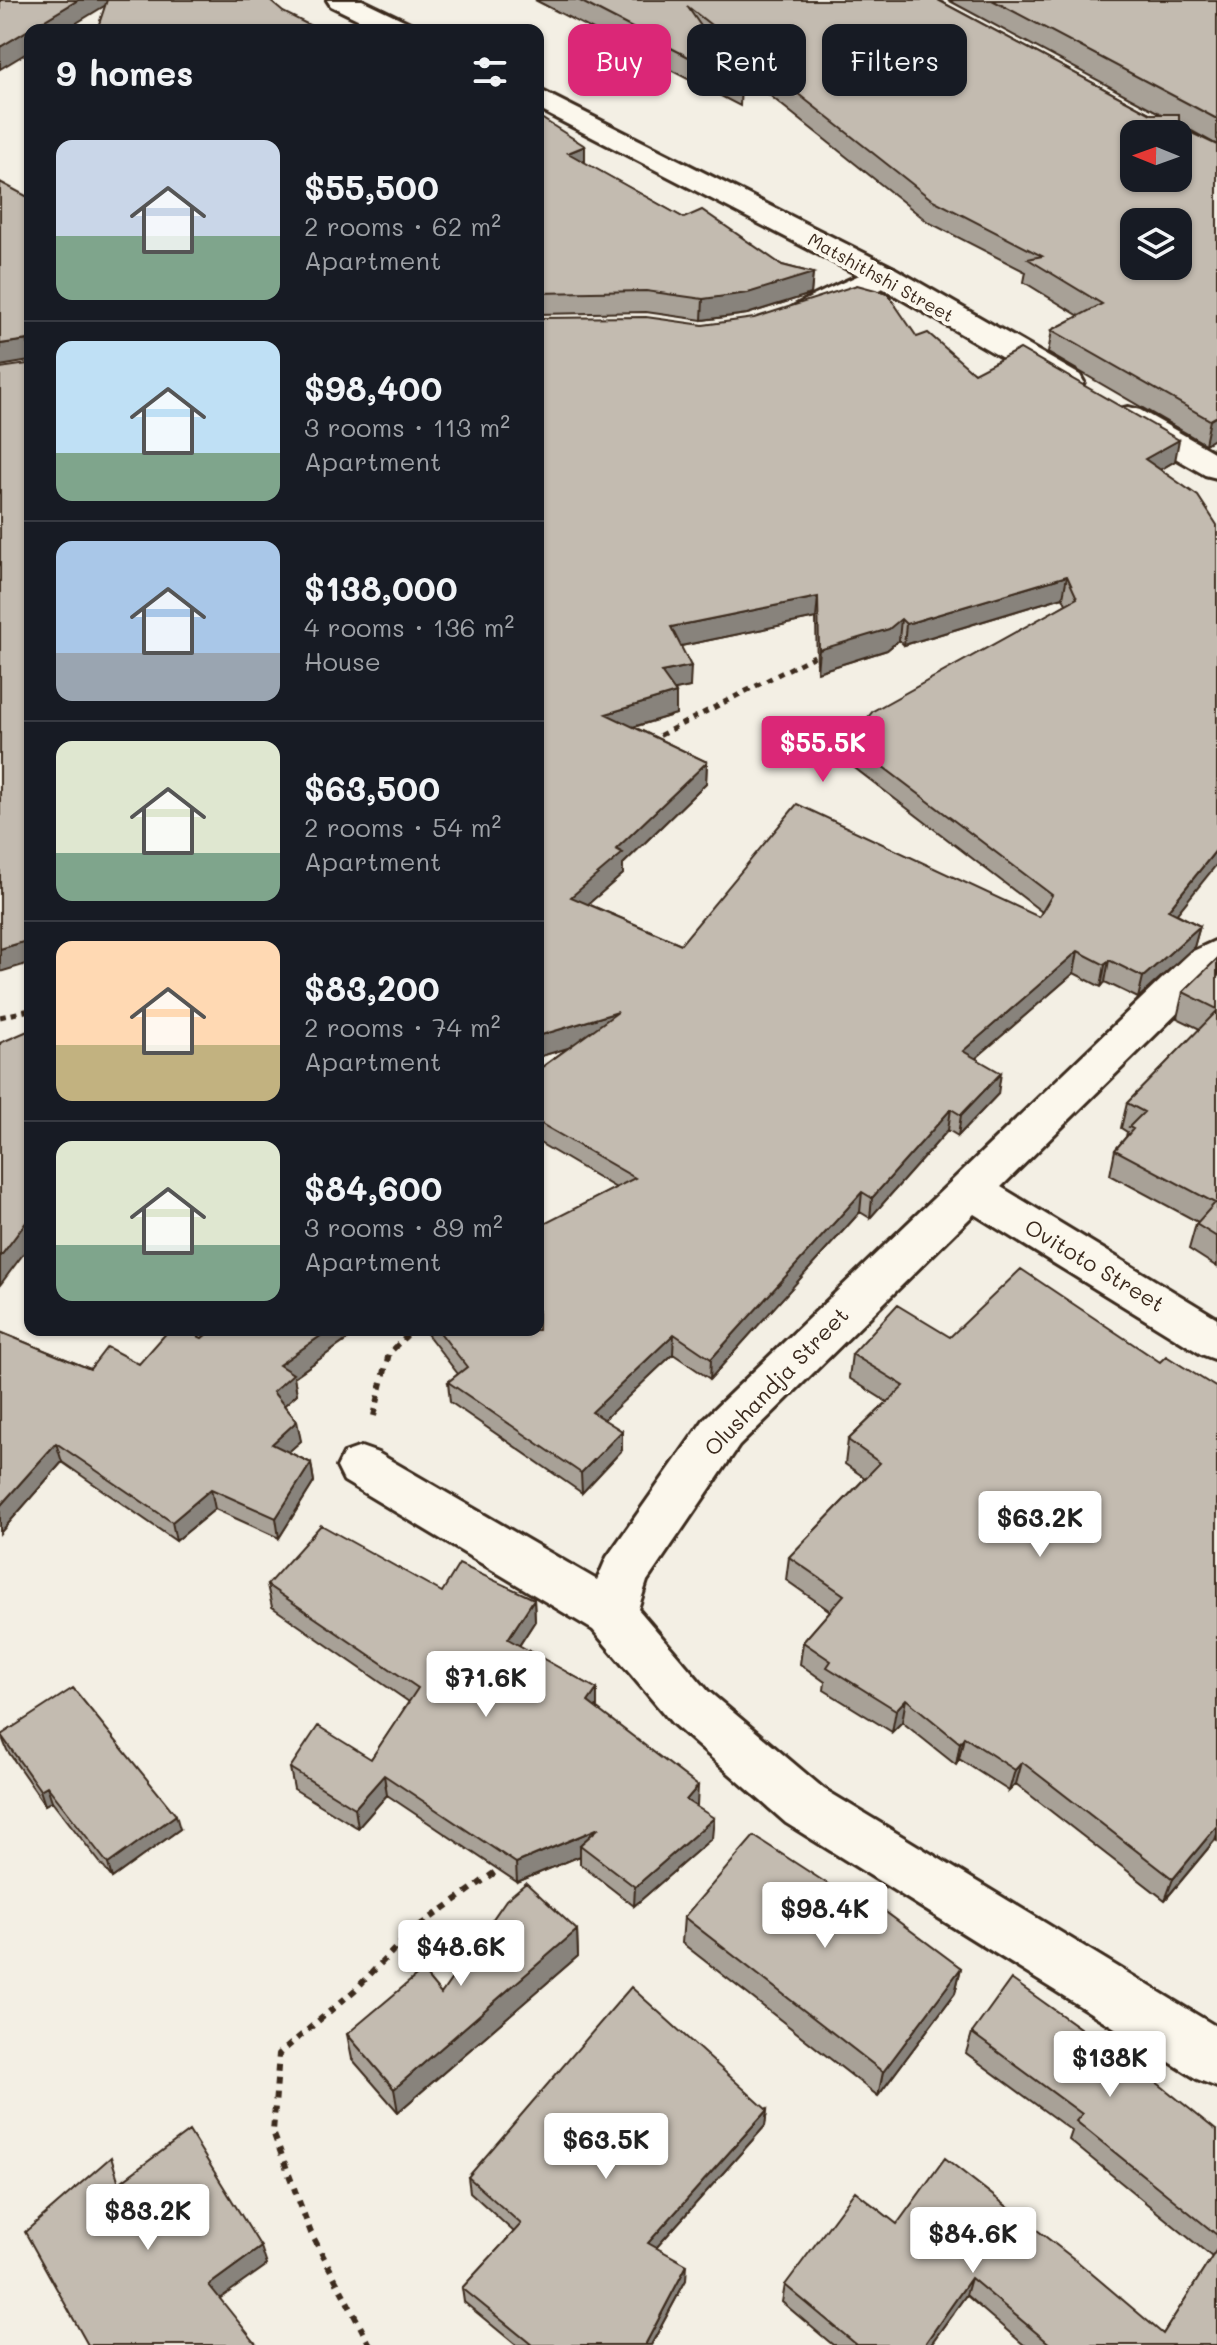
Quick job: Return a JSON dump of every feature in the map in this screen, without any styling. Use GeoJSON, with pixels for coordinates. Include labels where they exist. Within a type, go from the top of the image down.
{"type":"FeatureCollection","features":[{"type":"Feature","properties":{"kind":"street"},"geometry":{"type":"LineString","coordinates":[[341,0],[390,24]]}},
{"type":"Feature","properties":{"kind":"street","name":"Matshithshi Street"},"geometry":{"type":"LineString","coordinates":[[544,101],[883,275],[1217,468]]}},
{"type":"Feature","properties":{"kind":"street"},"geometry":{"type":"LineString","coordinates":[[780,317],[836,300],[883,275]]}},
{"type":"Feature","properties":{"kind":"street","name":"Olushandja Street"},"geometry":{"type":"LineString","coordinates":[[611,1614],[625,1572],[722,1432],[1203,963],[1217,955]]}},
{"type":"Feature","properties":{"kind":"street","name":"Ovitoto Street"},"geometry":{"type":"LineString","coordinates":[[972,1191],[1217,1341]]}},
{"type":"Feature","properties":{"kind":"street"},"geometry":{"type":"LineString","coordinates":[[361,1467],[611,1614],[690,1707],[805,1806],[1217,2059]]}},
{"type":"Feature","properties":{"kind":"path"},"geometry":{"type":"LineString","coordinates":[[647,742],[823,652]]}},
{"type":"Feature","properties":{"kind":"path"},"geometry":{"type":"LineString","coordinates":[[0,1017],[24,1011]]}},
{"type":"Feature","properties":{"kind":"path"},"geometry":{"type":"LineString","coordinates":[[361,1467],[389,1353],[407,1336]]}},
{"type":"Feature","properties":{"kind":"path"},"geometry":{"type":"LineString","coordinates":[[370,2345],[311,2233],[273,2132],[279,2054],[355,1990],[412,1931],[509,1862]]}},
{"type":"Feature","properties":{"kind":"building"},"geometry":{"type":"Polygon","coordinates":[[[0,0],[78,0],[38,24],[24,24],[24,33],[0,47],[0,0]]]}},
{"type":"Feature","properties":{"kind":"building"},"geometry":{"type":"Polygon","coordinates":[[[107,0],[269,0],[283,12],[307,24],[99,24],[107,0]]]}},
{"type":"Feature","properties":{"kind":"building"},"geometry":{"type":"Polygon","coordinates":[[[578,0],[938,0],[1151,114],[1179,114],[1179,120],[1120,120],[1120,192],[1192,192],[1192,133],[1217,145],[1217,416],[1210,420],[1052,330],[1102,304],[1028,259],[1042,256],[931,199],[801,96],[806,96],[806,24],[710,24],[687,6],[699,24],[687,24],[687,56],[671,48],[671,24],[625,24],[578,0]]]}},
{"type":"Feature","properties":{"kind":"building"},"geometry":{"type":"Polygon","coordinates":[[[992,0],[1217,0],[1217,119],[1187,103],[992,0]]]}},
{"type":"Feature","properties":{"kind":"building"},"geometry":{"type":"Polygon","coordinates":[[[544,120],[585,146],[568,153],[684,218],[702,210],[782,265],[813,273],[748,293],[703,299],[646,291],[544,293],[544,120]]]}},
{"type":"Feature","properties":{"kind":"building"},"geometry":{"type":"Polygon","coordinates":[[[0,182],[24,195],[24,341],[0,344],[0,182]]]}},
{"type":"Feature","properties":{"kind":"building"},"geometry":{"type":"Polygon","coordinates":[[[857,285],[887,293],[917,337],[928,333],[974,373],[1020,349],[1179,440],[1145,459],[1198,496],[1217,525],[1217,849],[1168,910],[1200,926],[1143,977],[1109,960],[1105,965],[1078,951],[963,1051],[1001,1073],[961,1115],[951,1109],[872,1198],[862,1192],[711,1359],[674,1334],[592,1412],[622,1431],[581,1473],[448,1382],[467,1367],[443,1336],[544,1336],[544,1224],[635,1178],[544,1125],[544,1066],[618,1012],[544,1034],[544,318],[646,317],[703,325],[754,318],[857,285]],[[1067,576],[906,624],[901,619],[889,629],[819,650],[818,597],[671,627],[691,666],[661,672],[676,693],[606,714],[707,762],[616,849],[623,853],[571,897],[681,944],[797,804],[1039,917],[1052,895],[849,741],[873,711],[1077,598],[1067,576]]]}},
{"type":"Feature","properties":{"kind":"building"},"geometry":{"type":"Polygon","coordinates":[[[24,365],[24,942],[0,949],[0,368],[24,365]]]}},
{"type":"Feature","properties":{"kind":"building"},"geometry":{"type":"Polygon","coordinates":[[[1217,959],[1217,1009],[1183,992],[1217,959]]]}},
{"type":"Feature","properties":{"kind":"building"},"geometry":{"type":"Polygon","coordinates":[[[1217,1011],[1217,1237],[1196,1224],[1215,1203],[1115,1150],[1133,1129],[1129,1127],[1144,1112],[1127,1103],[1217,1011]]]}},
{"type":"Feature","properties":{"kind":"building"},"geometry":{"type":"Polygon","coordinates":[[[24,1033],[24,1225],[0,1257],[0,1043],[24,1033]]]}},
{"type":"Feature","properties":{"kind":"building"},"geometry":{"type":"Polygon","coordinates":[[[1021,1269],[1160,1362],[1166,1356],[1217,1388],[1217,1826],[1173,1879],[1022,1762],[1015,1770],[964,1737],[960,1743],[906,1699],[896,1710],[827,1667],[831,1661],[803,1642],[844,1595],[789,1557],[880,1463],[848,1440],[904,1386],[852,1354],[897,1305],[950,1337],[1021,1269]]]}},
{"type":"Feature","properties":{"kind":"building"},"geometry":{"type":"Polygon","coordinates":[[[0,1332],[90,1369],[107,1347],[139,1364],[164,1336],[320,1336],[279,1365],[293,1374],[273,1392],[297,1421],[272,1444],[311,1463],[276,1518],[211,1489],[172,1522],[56,1443],[0,1506],[0,1332]]]}},
{"type":"Feature","properties":{"kind":"building"},"geometry":{"type":"Polygon","coordinates":[[[321,1525],[442,1592],[459,1564],[534,1599],[508,1639],[597,1689],[588,1702],[698,1786],[686,1800],[714,1818],[635,1887],[580,1845],[599,1828],[516,1863],[384,1775],[355,1808],[290,1768],[318,1726],[371,1759],[418,1688],[267,1585],[321,1525]]]}},
{"type":"Feature","properties":{"kind":"building"},"geometry":{"type":"Polygon","coordinates":[[[73,1688],[176,1815],[108,1864],[47,1786],[40,1790],[1,1735],[73,1688]]]}},
{"type":"Feature","properties":{"kind":"building"},"geometry":{"type":"Polygon","coordinates":[[[754,1836],[854,1901],[860,1893],[961,1968],[883,2072],[684,1917],[754,1836]]]}},
{"type":"Feature","properties":{"kind":"building"},"geometry":{"type":"Polygon","coordinates":[[[526,1883],[577,1930],[394,2089],[347,2034],[422,1971],[441,1994],[506,1900],[526,1883]]]}},
{"type":"Feature","properties":{"kind":"building"},"geometry":{"type":"Polygon","coordinates":[[[1011,1979],[1160,2085],[1217,2131],[1217,2235],[1076,2121],[1082,2114],[972,2033],[1011,1979]]]}},
{"type":"Feature","properties":{"kind":"building"},"geometry":{"type":"Polygon","coordinates":[[[631,1987],[767,2110],[648,2243],[687,2265],[645,2345],[532,2345],[462,2288],[521,2224],[468,2177],[631,1987]]]}},
{"type":"Feature","properties":{"kind":"building"},"geometry":{"type":"Polygon","coordinates":[[[189,2131],[261,2247],[209,2285],[257,2345],[88,2345],[25,2232],[111,2157],[119,2183],[189,2131]]]}},
{"type":"Feature","properties":{"kind":"building"},"geometry":{"type":"Polygon","coordinates":[[[945,2158],[1078,2262],[1163,2334],[1217,2249],[1217,2345],[1051,2345],[971,2278],[924,2345],[857,2345],[785,2285],[855,2191],[897,2224],[945,2158]]]}}]}
